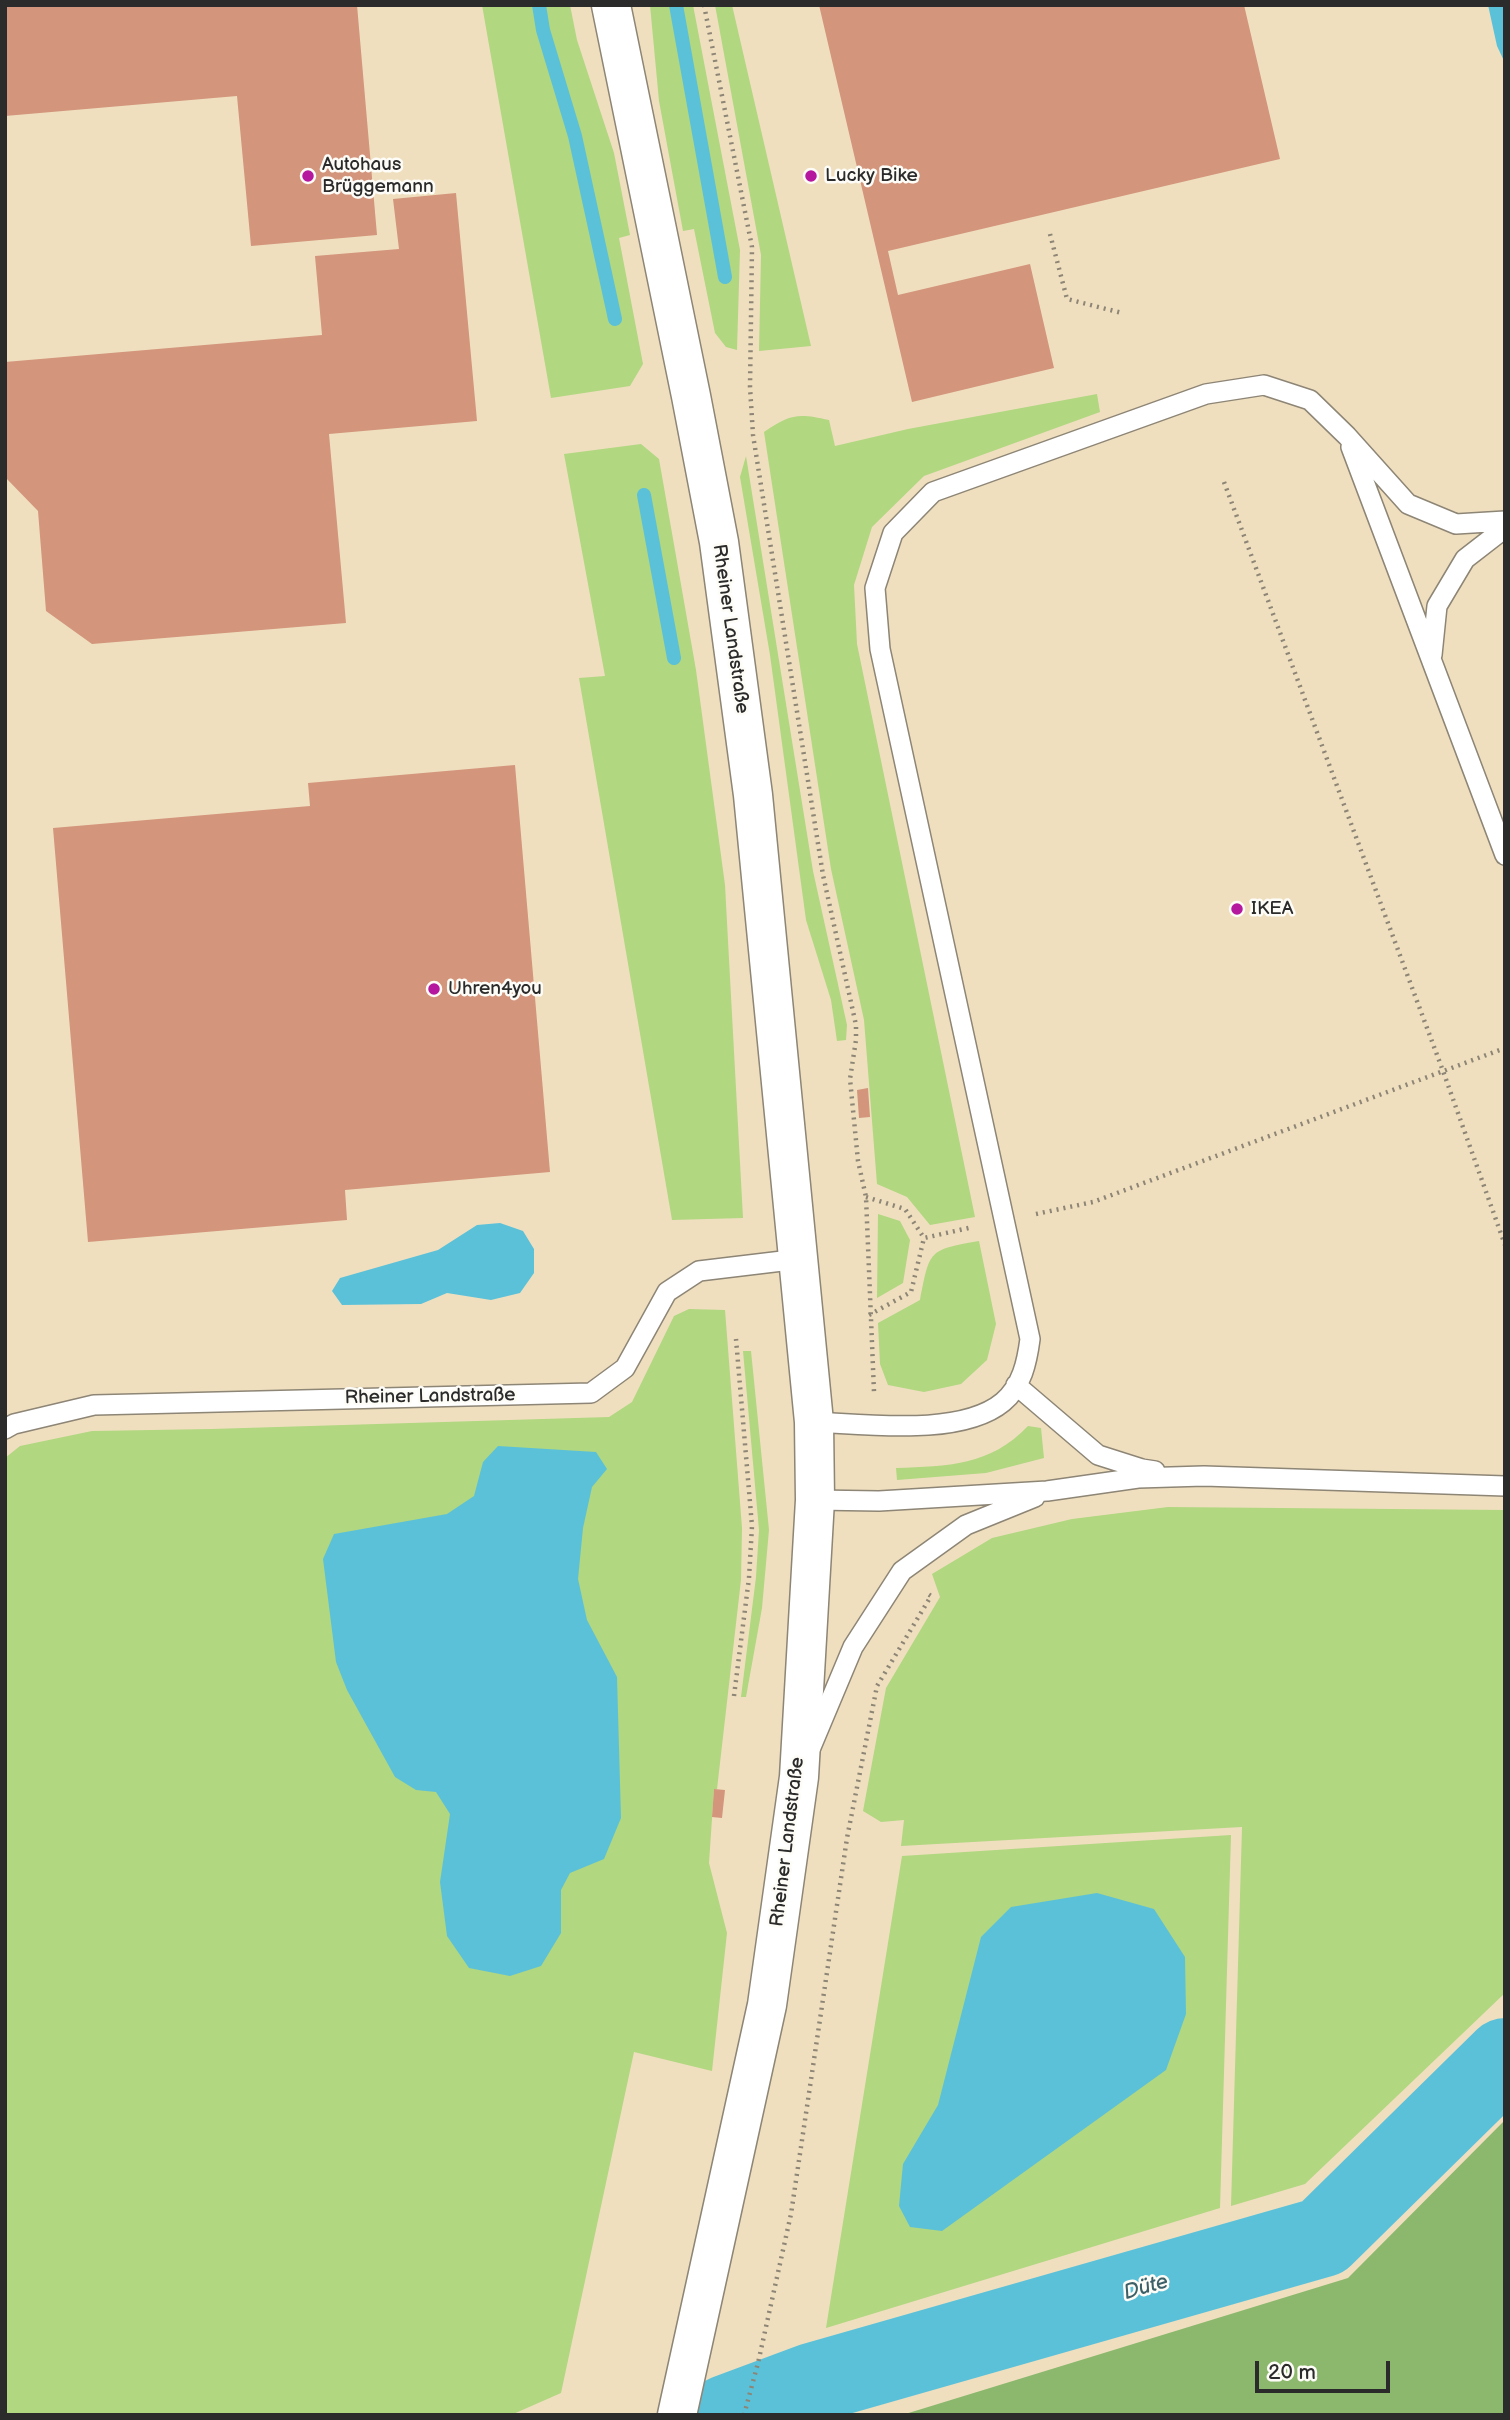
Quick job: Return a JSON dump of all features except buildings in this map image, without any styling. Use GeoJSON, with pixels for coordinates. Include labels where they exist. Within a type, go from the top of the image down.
{"type":"FeatureCollection","features":[{"type":"Feature","properties":{"kind":"street","name":"Rheiner Landstraße"},"geometry":{"type":"LineString","coordinates":[[611,5],[689,382],[719,542],[753,795],[814,1422],[815,1500],[799,1777],[767,2005],[681,2401]]}},
{"type":"Feature","properties":{"kind":"lane"},"geometry":{"type":"LineString","coordinates":[[814,1422],[925,1426],[977,1416],[1003,1402],[1016,1385],[1026,1367],[1030,1339],[880,649],[875,588],[893,533],[933,492],[1206,394],[1264,385],[1310,400],[1347,436],[1408,504],[1456,524],[1505,522]]}},
{"type":"Feature","properties":{"kind":"lane"},"geometry":{"type":"LineString","coordinates":[[1347,436],[1505,855]]}},
{"type":"Feature","properties":{"kind":"lane"},"geometry":{"type":"LineString","coordinates":[[1431,660],[1437,606],[1465,559],[1505,528]]}},
{"type":"Feature","properties":{"kind":"lane","name":"Rheiner Landstraße"},"geometry":{"type":"LineString","coordinates":[[5,1429],[14,1424],[94,1405],[591,1393],[625,1368],[667,1292],[698,1271],[799,1259]]}},
{"type":"Feature","properties":{"kind":"lane"},"geometry":{"type":"LineString","coordinates":[[1016,1385],[1098,1455],[1142,1469],[1204,1476]]}},
{"type":"Feature","properties":{"kind":"lane"},"geometry":{"type":"LineString","coordinates":[[815,1500],[878,1501],[1047,1491],[1138,1478],[1204,1476],[1505,1486]]}},
{"type":"Feature","properties":{"kind":"lane"},"geometry":{"type":"LineString","coordinates":[[799,1777],[853,1647],[902,1571],[967,1525],[1047,1491]]}},
{"type":"Feature","properties":{"kind":"path"},"geometry":{"type":"LineString","coordinates":[[704,5],[752,247],[750,387],[753,435],[823,875],[856,1025],[850,1079],[858,1161],[866,1197],[869,1315],[876,1425]]}},
{"type":"Feature","properties":{"kind":"path"},"geometry":{"type":"LineString","coordinates":[[1050,233],[1067,299],[1122,313]]}},
{"type":"Feature","properties":{"kind":"path"},"geometry":{"type":"LineString","coordinates":[[1224,482],[1505,1245]]}},
{"type":"Feature","properties":{"kind":"path"},"geometry":{"type":"LineString","coordinates":[[924,1238],[1093,1202],[1505,1048]]}},
{"type":"Feature","properties":{"kind":"path"},"geometry":{"type":"LineString","coordinates":[[866,1197],[905,1209],[924,1238],[911,1292],[869,1315]]}},
{"type":"Feature","properties":{"kind":"path"},"geometry":{"type":"LineString","coordinates":[[734,1696],[749,1578],[752,1527],[736,1339]]}},
{"type":"Feature","properties":{"kind":"path"},"geometry":{"type":"LineString","coordinates":[[744,2415],[791,2214],[847,1838],[877,1686],[931,1596],[902,1571]]}},
{"type":"Feature","properties":{"kind":"green space"},"geometry":{"type":"Polygon","coordinates":[[[482,5],[570,5],[577,40],[614,153],[630,235],[619,238],[643,364],[630,386],[551,398],[482,5]]]}},
{"type":"Feature","properties":{"kind":"green space"},"geometry":{"type":"Polygon","coordinates":[[[650,5],[693,5],[740,250],[737,350],[726,347],[715,333],[694,229],[683,231],[659,101],[650,5]]]}},
{"type":"Feature","properties":{"kind":"green space"},"geometry":{"type":"Polygon","coordinates":[[[715,5],[732,5],[811,346],[759,351],[761,255],[715,5]]]}},
{"type":"Feature","properties":{"kind":"green space"},"geometry":{"type":"Polygon","coordinates":[[[1097,394],[1100,412],[924,476],[872,527],[854,585],[857,644],[975,1217],[930,1225],[907,1197],[877,1184],[864,1020],[831,869],[764,432],[788,418],[802,416],[829,420],[835,446],[908,429],[1097,394]]]}},
{"type":"Feature","properties":{"kind":"green space"},"geometry":{"type":"Polygon","coordinates":[[[641,444],[659,459],[696,670],[725,885],[743,1218],[672,1220],[579,678],[605,676],[564,454],[641,444]]]}},
{"type":"Feature","properties":{"kind":"green space"},"geometry":{"type":"Polygon","coordinates":[[[746,456],[813,871],[847,1025],[846,1040],[837,1041],[831,1000],[806,920],[770,655],[740,477],[746,456]]]}},
{"type":"Feature","properties":{"kind":"green space"},"geometry":{"type":"Polygon","coordinates":[[[878,1214],[900,1221],[910,1240],[903,1283],[877,1298],[878,1214]]]}},
{"type":"Feature","properties":{"kind":"green space"},"geometry":{"type":"Polygon","coordinates":[[[979,1241],[996,1324],[987,1360],[961,1384],[924,1392],[888,1385],[880,1364],[878,1323],[920,1300],[926,1271],[934,1255],[950,1247],[979,1241]]]}},
{"type":"Feature","properties":{"kind":"green space"},"geometry":{"type":"Polygon","coordinates":[[[689,1309],[725,1310],[742,1528],[741,1580],[717,1789],[714,1789],[709,1863],[727,1933],[712,2071],[634,2052],[561,2393],[511,2415],[5,2415],[5,1458],[20,1446],[92,1431],[609,1417],[632,1402],[674,1316],[689,1309]]]}},
{"type":"Feature","properties":{"kind":"green space"},"geometry":{"type":"Polygon","coordinates":[[[743,1351],[751,1351],[769,1530],[762,1608],[746,1697],[741,1697],[759,1530],[743,1351]]]}},
{"type":"Feature","properties":{"kind":"green space"},"geometry":{"type":"Polygon","coordinates":[[[1028,1426],[1041,1428],[1044,1458],[986,1473],[897,1480],[896,1468],[951,1464],[983,1456],[1014,1439],[1028,1426]]]}},
{"type":"Feature","properties":{"kind":"green space"},"geometry":{"type":"Polygon","coordinates":[[[1168,1507],[1505,1510],[1505,1993],[1305,2184],[1231,2206],[1242,1827],[901,1846],[904,1820],[881,1822],[863,1811],[886,1688],[940,1597],[932,1574],[992,1538],[1072,1519],[1168,1507]]]}},
{"type":"Feature","properties":{"kind":"green space"},"geometry":{"type":"Polygon","coordinates":[[[1231,1835],[1220,2208],[826,2328],[902,1856],[1231,1835]]]}},
{"type":"Feature","properties":{"kind":"green space"},"geometry":{"type":"Polygon","coordinates":[[[1505,2120],[1505,2415],[902,2415],[1348,2278],[1505,2120]]]}},
{"type":"Feature","properties":{"kind":"water"},"geometry":{"type":"Polygon","coordinates":[[[1488,5],[1505,5],[1505,63],[1497,46],[1488,5]]]}},
{"type":"Feature","properties":{"kind":"water"},"geometry":{"type":"Polygon","coordinates":[[[500,1223],[523,1231],[534,1249],[534,1273],[520,1293],[491,1300],[447,1293],[421,1304],[342,1305],[332,1291],[340,1278],[438,1250],[477,1225],[500,1223]]]}},
{"type":"Feature","properties":{"kind":"water"},"geometry":{"type":"Polygon","coordinates":[[[498,1446],[596,1452],[607,1469],[592,1487],[583,1528],[578,1579],[587,1620],[617,1677],[621,1818],[604,1859],[570,1873],[561,1890],[561,1933],[541,1966],[510,1976],[469,1968],[447,1936],[440,1882],[450,1814],[436,1792],[416,1790],[395,1777],[347,1690],[336,1662],[323,1559],[334,1534],[447,1514],[474,1496],[483,1462],[498,1446]]]}},
{"type":"Feature","properties":{"kind":"water"},"geometry":{"type":"Polygon","coordinates":[[[1097,1893],[1154,1909],[1185,1957],[1186,2014],[1166,2070],[942,2231],[910,2227],[899,2206],[903,2164],[938,2105],[981,1937],[1011,1907],[1097,1893]]]}},
{"type":"Feature","properties":{"kind":"waterway"},"geometry":{"type":"LineString","coordinates":[[539,5],[543,30],[575,136],[615,319]]}},
{"type":"Feature","properties":{"kind":"waterway"},"geometry":{"type":"LineString","coordinates":[[676,5],[725,277]]}},
{"type":"Feature","properties":{"kind":"waterway"},"geometry":{"type":"LineString","coordinates":[[644,495],[674,658]]}},
{"type":"Feature","properties":{"kind":"waterway","name":"Düte"},"geometry":{"type":"LineString","coordinates":[[726,2415],[812,2383],[1323,2237],[1505,2058]]}},
{"type":"Feature","properties":{"kind":"place","name":"Autohaus Brüggemann"},"geometry":{"type":"Point","coordinates":[308,176]}},
{"type":"Feature","properties":{"kind":"place","name":"Lucky Bike"},"geometry":{"type":"Point","coordinates":[811,176]}},
{"type":"Feature","properties":{"kind":"place","name":"IKEA"},"geometry":{"type":"Point","coordinates":[1237,909]}},
{"type":"Feature","properties":{"kind":"place","name":"Uhren4you"},"geometry":{"type":"Point","coordinates":[434,989]}}]}
